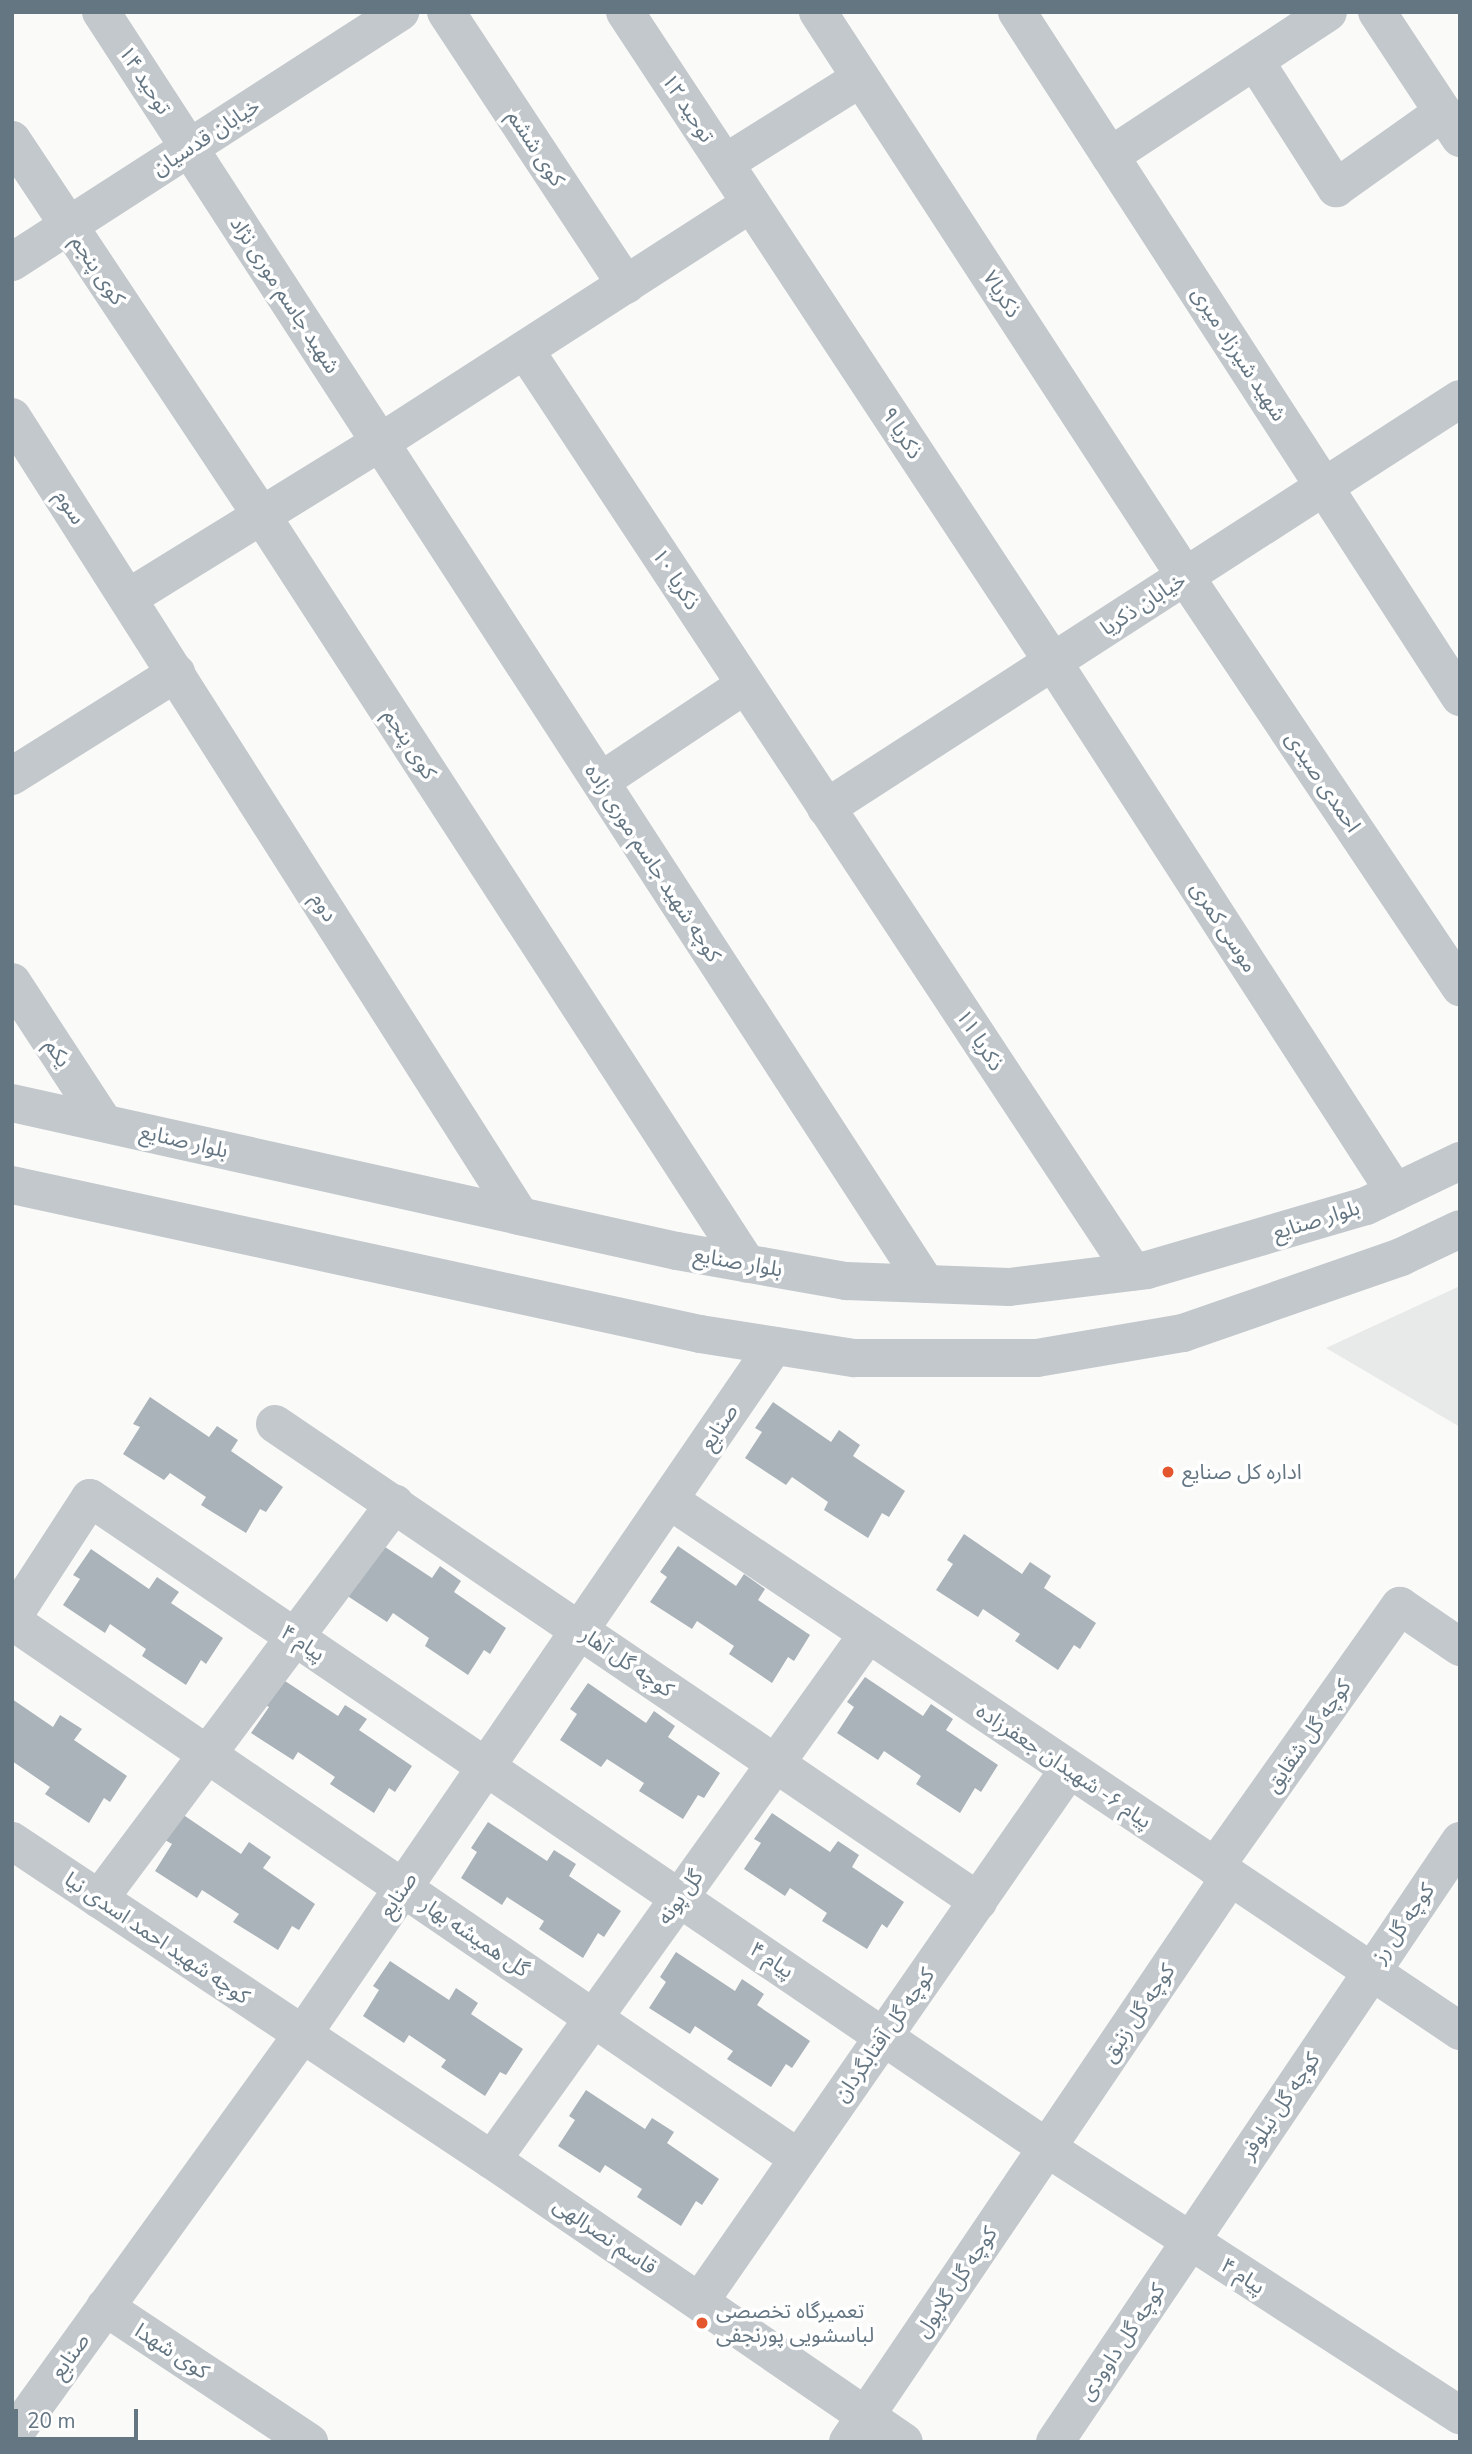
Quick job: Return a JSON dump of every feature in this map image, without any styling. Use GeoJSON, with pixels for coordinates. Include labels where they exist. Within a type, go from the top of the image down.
{"type":"FeatureCollection","features":[{"type":"Feature","properties":{"kind":"street","name":"توحید ۱۴"},"geometry":{"type":"LineString","coordinates":[[101,12],[190,148]]}},
{"type":"Feature","properties":{"kind":"street","name":"خیابان قدسیان"},"geometry":{"type":"LineString","coordinates":[[12,262],[400,12]]}},
{"type":"Feature","properties":{"kind":"street","name":"کوی ششم"},"geometry":{"type":"LineString","coordinates":[[446,12],[626,285]]}},
{"type":"Feature","properties":{"kind":"street","name":"توحید ۱۲"},"geometry":{"type":"LineString","coordinates":[[625,12],[751,204]]}},
{"type":"Feature","properties":{"kind":"street","name":"ذکریا۷"},"geometry":{"type":"LineString","coordinates":[[818,12],[1185,576]]}},
{"type":"Feature","properties":{"kind":"street","name":"شهید شیرزاد میری"},"geometry":{"type":"LineString","coordinates":[[1017,12],[1460,697]]}},
{"type":"Feature","properties":{"kind":"street"},"geometry":{"type":"LineString","coordinates":[[1110,156],[1328,12]]}},
{"type":"Feature","properties":{"kind":"street"},"geometry":{"type":"LineString","coordinates":[[1255,61],[1336,188],[1451,125],[1377,12]]}},
{"type":"Feature","properties":{"kind":"street"},"geometry":{"type":"LineString","coordinates":[[724,163],[861,78]]}},
{"type":"Feature","properties":{"kind":"street","name":"کوی پنجم"},"geometry":{"type":"LineString","coordinates":[[12,140],[262,516],[747,1264]]}},
{"type":"Feature","properties":{"kind":"street","name":"شهید جاسم موری نژاد"},"geometry":{"type":"LineString","coordinates":[[190,148],[381,442]]}},
{"type":"Feature","properties":{"kind":"street"},"geometry":{"type":"LineString","coordinates":[[128,598],[381,442],[751,204]]}},
{"type":"Feature","properties":{"kind":"street","name":"ذکریا ۹"},"geometry":{"type":"LineString","coordinates":[[751,204],[1054,662]]}},
{"type":"Feature","properties":{"kind":"street","name":"ذکریا ۱۰"},"geometry":{"type":"LineString","coordinates":[[525,350],[826,808]]}},
{"type":"Feature","properties":{"kind":"street","name":"خیابان ذکریا"},"geometry":{"type":"LineString","coordinates":[[826,808],[1460,399]]}},
{"type":"Feature","properties":{"kind":"street","name":"سوم"},"geometry":{"type":"LineString","coordinates":[[12,417],[128,598]]}},
{"type":"Feature","properties":{"kind":"street","name":"کوچه شهید جاسم موری زاده"},"geometry":{"type":"LineString","coordinates":[[381,442],[926,1284]]}},
{"type":"Feature","properties":{"kind":"street","name":"احمدی صیدی"},"geometry":{"type":"LineString","coordinates":[[1185,576],[1460,987]]}},
{"type":"Feature","properties":{"kind":"street","name":"دوم"},"geometry":{"type":"LineString","coordinates":[[128,598],[520,1216]]}},
{"type":"Feature","properties":{"kind":"street","name":"موسی کمری"},"geometry":{"type":"LineString","coordinates":[[1054,662],[1395,1192]]}},
{"type":"Feature","properties":{"kind":"street"},"geometry":{"type":"LineString","coordinates":[[12,776],[176,673]]}},
{"type":"Feature","properties":{"kind":"street"},"geometry":{"type":"LineString","coordinates":[[601,781],[745,685]]}},
{"type":"Feature","properties":{"kind":"street","name":"ذکریا ۱۱"},"geometry":{"type":"LineString","coordinates":[[826,808],[1133,1272]]}},
{"type":"Feature","properties":{"kind":"street","name":"یکم"},"geometry":{"type":"LineString","coordinates":[[12,982],[104,1123]]}},
{"type":"Feature","properties":{"kind":"street","name":"بلوار صنایع"},"geometry":{"type":"LineString","coordinates":[[12,1103],[677,1251],[846,1281],[1009,1287],[1147,1270],[1335,1215],[1395,1192],[1460,1161]]}},
{"type":"Feature","properties":{"kind":"street"},"geometry":{"type":"LineString","coordinates":[[12,1185],[700,1334],[853,1358],[1037,1358],[1183,1333],[1401,1257],[1460,1229]]}},
{"type":"Feature","properties":{"kind":"street"},"geometry":{"type":"LineString","coordinates":[[1335,1215],[1357,1272]]}},
{"type":"Feature","properties":{"kind":"street","name":"صنایع"},"geometry":{"type":"LineString","coordinates":[[12,2437],[303,2034],[774,1346]]}},
{"type":"Feature","properties":{"kind":"street","name":"کوچه گل آهار"},"geometry":{"type":"LineString","coordinates":[[275,1424],[978,1901]]}},
{"type":"Feature","properties":{"kind":"street","name":"پیام ۴"},"geometry":{"type":"LineString","coordinates":[[12,1620],[90,1498],[884,2035],[1046,2148],[1460,2415]]}},
{"type":"Feature","properties":{"kind":"street","name":"پیام ۶- شهیدان جعفرزاده"},"geometry":{"type":"LineString","coordinates":[[669,1500],[1460,2031]]}},
{"type":"Feature","properties":{"kind":"street"},"geometry":{"type":"LineString","coordinates":[[99,1899],[395,1504]]}},
{"type":"Feature","properties":{"kind":"street","name":"کوچه گل شقایق"},"geometry":{"type":"LineString","coordinates":[[1223,1872],[1400,1606],[1460,1647]]}},
{"type":"Feature","properties":{"kind":"street","name":"گل همیشه بهار"},"geometry":{"type":"LineString","coordinates":[[12,1620],[799,2158]]}},
{"type":"Feature","properties":{"kind":"street","name":"گل پونه"},"geometry":{"type":"LineString","coordinates":[[492,2160],[868,1634]]}},
{"type":"Feature","properties":{"kind":"street","name":"کوچه گل آفتابگردان"},"geometry":{"type":"LineString","coordinates":[[700,2301],[1069,1769]]}},
{"type":"Feature","properties":{"kind":"street","name":"کوچه شهید احمد اسدی نیا"},"geometry":{"type":"LineString","coordinates":[[12,1841],[303,2034]]}},
{"type":"Feature","properties":{"kind":"street","name":"کوچه گل رز"},"geometry":{"type":"LineString","coordinates":[[1370,1971],[1460,1841]]}},
{"type":"Feature","properties":{"kind":"street","name":"کوچه گل زنبق"},"geometry":{"type":"LineString","coordinates":[[1046,2148],[1223,1872]]}},
{"type":"Feature","properties":{"kind":"street","name":"کوچه گل نیلوفر"},"geometry":{"type":"LineString","coordinates":[[1189,2242],[1370,1971]]}},
{"type":"Feature","properties":{"kind":"street","name":"قاسم نصرالهی"},"geometry":{"type":"LineString","coordinates":[[303,2034],[700,2301],[857,2429],[904,2442]]}},
{"type":"Feature","properties":{"kind":"street","name":"کوچه گل گلاپول"},"geometry":{"type":"LineString","coordinates":[[857,2429],[1046,2148]]}},
{"type":"Feature","properties":{"kind":"street","name":"کوچه گل داوودی"},"geometry":{"type":"LineString","coordinates":[[1055,2442],[1189,2242]]}},
{"type":"Feature","properties":{"kind":"street","name":"کوی شهدا"},"geometry":{"type":"LineString","coordinates":[[105,2307],[309,2442]]}},
{"type":"Feature","properties":{"kind":"shaded area"},"geometry":{"type":"Polygon","coordinates":[[[1460,1286],[1460,1427],[1326,1348],[1460,1286]]]}},
{"type":"Feature","properties":{"kind":"building"},"geometry":{"type":"Polygon","coordinates":[[[150,1397],[209,1437],[217,1426],[238,1440],[231,1451],[283,1487],[266,1512],[260,1509],[246,1533],[201,1505],[206,1497],[170,1473],[164,1480],[123,1454],[140,1427],[133,1424],[150,1397]]]}},
{"type":"Feature","properties":{"kind":"building"},"geometry":{"type":"Polygon","coordinates":[[[773,1402],[831,1442],[839,1430],[860,1445],[853,1456],[905,1491],[889,1517],[882,1513],[868,1538],[824,1510],[828,1502],[792,1477],[786,1485],[745,1458],[762,1432],[755,1428],[773,1402]]]}},
{"type":"Feature","properties":{"kind":"building"},"geometry":{"type":"Polygon","coordinates":[[[964,1534],[1022,1574],[1030,1562],[1051,1576],[1044,1588],[1096,1623],[1080,1649],[1074,1645],[1058,1670],[1015,1641],[1020,1634],[983,1609],[978,1617],[936,1590],[953,1564],[947,1560],[964,1534]]]}},
{"type":"Feature","properties":{"kind":"building"},"geometry":{"type":"Polygon","coordinates":[[[373,1539],[432,1578],[440,1566],[461,1581],[454,1592],[506,1628],[490,1654],[484,1650],[468,1675],[425,1646],[429,1638],[393,1613],[387,1622],[346,1595],[373,1539]]]}},
{"type":"Feature","properties":{"kind":"building"},"geometry":{"type":"Polygon","coordinates":[[[678,1546],[736,1586],[744,1574],[765,1589],[758,1600],[810,1635],[794,1661],[788,1657],[772,1683],[729,1654],[734,1646],[697,1621],[692,1629],[650,1602],[667,1577],[660,1572],[678,1546]]]}},
{"type":"Feature","properties":{"kind":"building"},"geometry":{"type":"Polygon","coordinates":[[[91,1549],[149,1589],[157,1577],[179,1592],[171,1603],[223,1638],[206,1664],[201,1660],[186,1685],[142,1656],[146,1649],[110,1624],[105,1633],[63,1605],[80,1579],[73,1575],[91,1549]]]}},
{"type":"Feature","properties":{"kind":"building"},"geometry":{"type":"Polygon","coordinates":[[[279,1677],[338,1716],[345,1705],[367,1719],[359,1730],[412,1766],[395,1792],[389,1788],[374,1813],[330,1784],[335,1777],[298,1752],[293,1760],[251,1733],[269,1707],[262,1703],[279,1677]]]}},
{"type":"Feature","properties":{"kind":"building"},"geometry":{"type":"Polygon","coordinates":[[[865,1677],[923,1716],[931,1704],[953,1719],[946,1730],[998,1765],[981,1792],[975,1788],[960,1813],[916,1784],[921,1776],[884,1751],[878,1760],[837,1733],[854,1707],[847,1702],[865,1677]]]}},
{"type":"Feature","properties":{"kind":"building"},"geometry":{"type":"Polygon","coordinates":[[[588,1683],[646,1723],[654,1711],[675,1726],[668,1737],[720,1773],[704,1798],[698,1795],[683,1819],[639,1791],[644,1783],[607,1759],[601,1767],[560,1740],[577,1714],[570,1709],[588,1683]]]}},
{"type":"Feature","properties":{"kind":"building"},"geometry":{"type":"Polygon","coordinates":[[[12,1699],[53,1727],[60,1715],[82,1729],[74,1740],[127,1776],[110,1802],[104,1798],[89,1823],[45,1794],[50,1787],[12,1761],[12,1699]]]}},
{"type":"Feature","properties":{"kind":"building"},"geometry":{"type":"Polygon","coordinates":[[[772,1813],[830,1852],[838,1841],[859,1855],[852,1867],[904,1902],[887,1928],[882,1924],[867,1949],[822,1921],[827,1913],[790,1888],[785,1896],[744,1869],[761,1843],[754,1839],[772,1813]]]}},
{"type":"Feature","properties":{"kind":"building"},"geometry":{"type":"Polygon","coordinates":[[[182,1814],[241,1854],[249,1842],[271,1857],[263,1868],[315,1904],[299,1930],[292,1926],[278,1950],[233,1922],[239,1914],[202,1890],[197,1898],[155,1871],[172,1844],[165,1840],[182,1814]]]}},
{"type":"Feature","properties":{"kind":"building"},"geometry":{"type":"Polygon","coordinates":[[[488,1822],[547,1861],[554,1850],[576,1864],[569,1876],[621,1911],[604,1937],[598,1933],[583,1958],[539,1929],[544,1921],[507,1897],[502,1905],[461,1878],[477,1852],[471,1848],[488,1822]]]}},
{"type":"Feature","properties":{"kind":"building"},"geometry":{"type":"Polygon","coordinates":[[[676,1952],[735,1991],[742,1979],[764,1994],[757,2005],[810,2041],[792,2068],[786,2064],[771,2087],[727,2059],[733,2051],[695,2026],[690,2034],[649,2008],[666,1982],[660,1977],[676,1952]]]}},
{"type":"Feature","properties":{"kind":"building"},"geometry":{"type":"Polygon","coordinates":[[[390,1961],[449,2000],[456,1988],[478,2003],[471,2014],[523,2049],[506,2075],[500,2072],[485,2096],[441,2067],[446,2060],[409,2035],[404,2043],[363,2016],[379,1990],[373,1986],[390,1961]]]}},
{"type":"Feature","properties":{"kind":"building"},"geometry":{"type":"Polygon","coordinates":[[[586,2090],[645,2129],[652,2118],[674,2132],[667,2143],[719,2179],[702,2205],[696,2201],[681,2226],[637,2197],[642,2189],[605,2165],[600,2173],[558,2146],[575,2120],[569,2116],[586,2090]]]}},
{"type":"Feature","properties":{"kind":"place","name":"اداره کل صنایع"},"geometry":{"type":"Point","coordinates":[1168,1472]}},
{"type":"Feature","properties":{"kind":"place","name":"تعمیرگاه تخصصی لباسشویی پورنجفی"},"geometry":{"type":"Point","coordinates":[702,2323]}}]}
